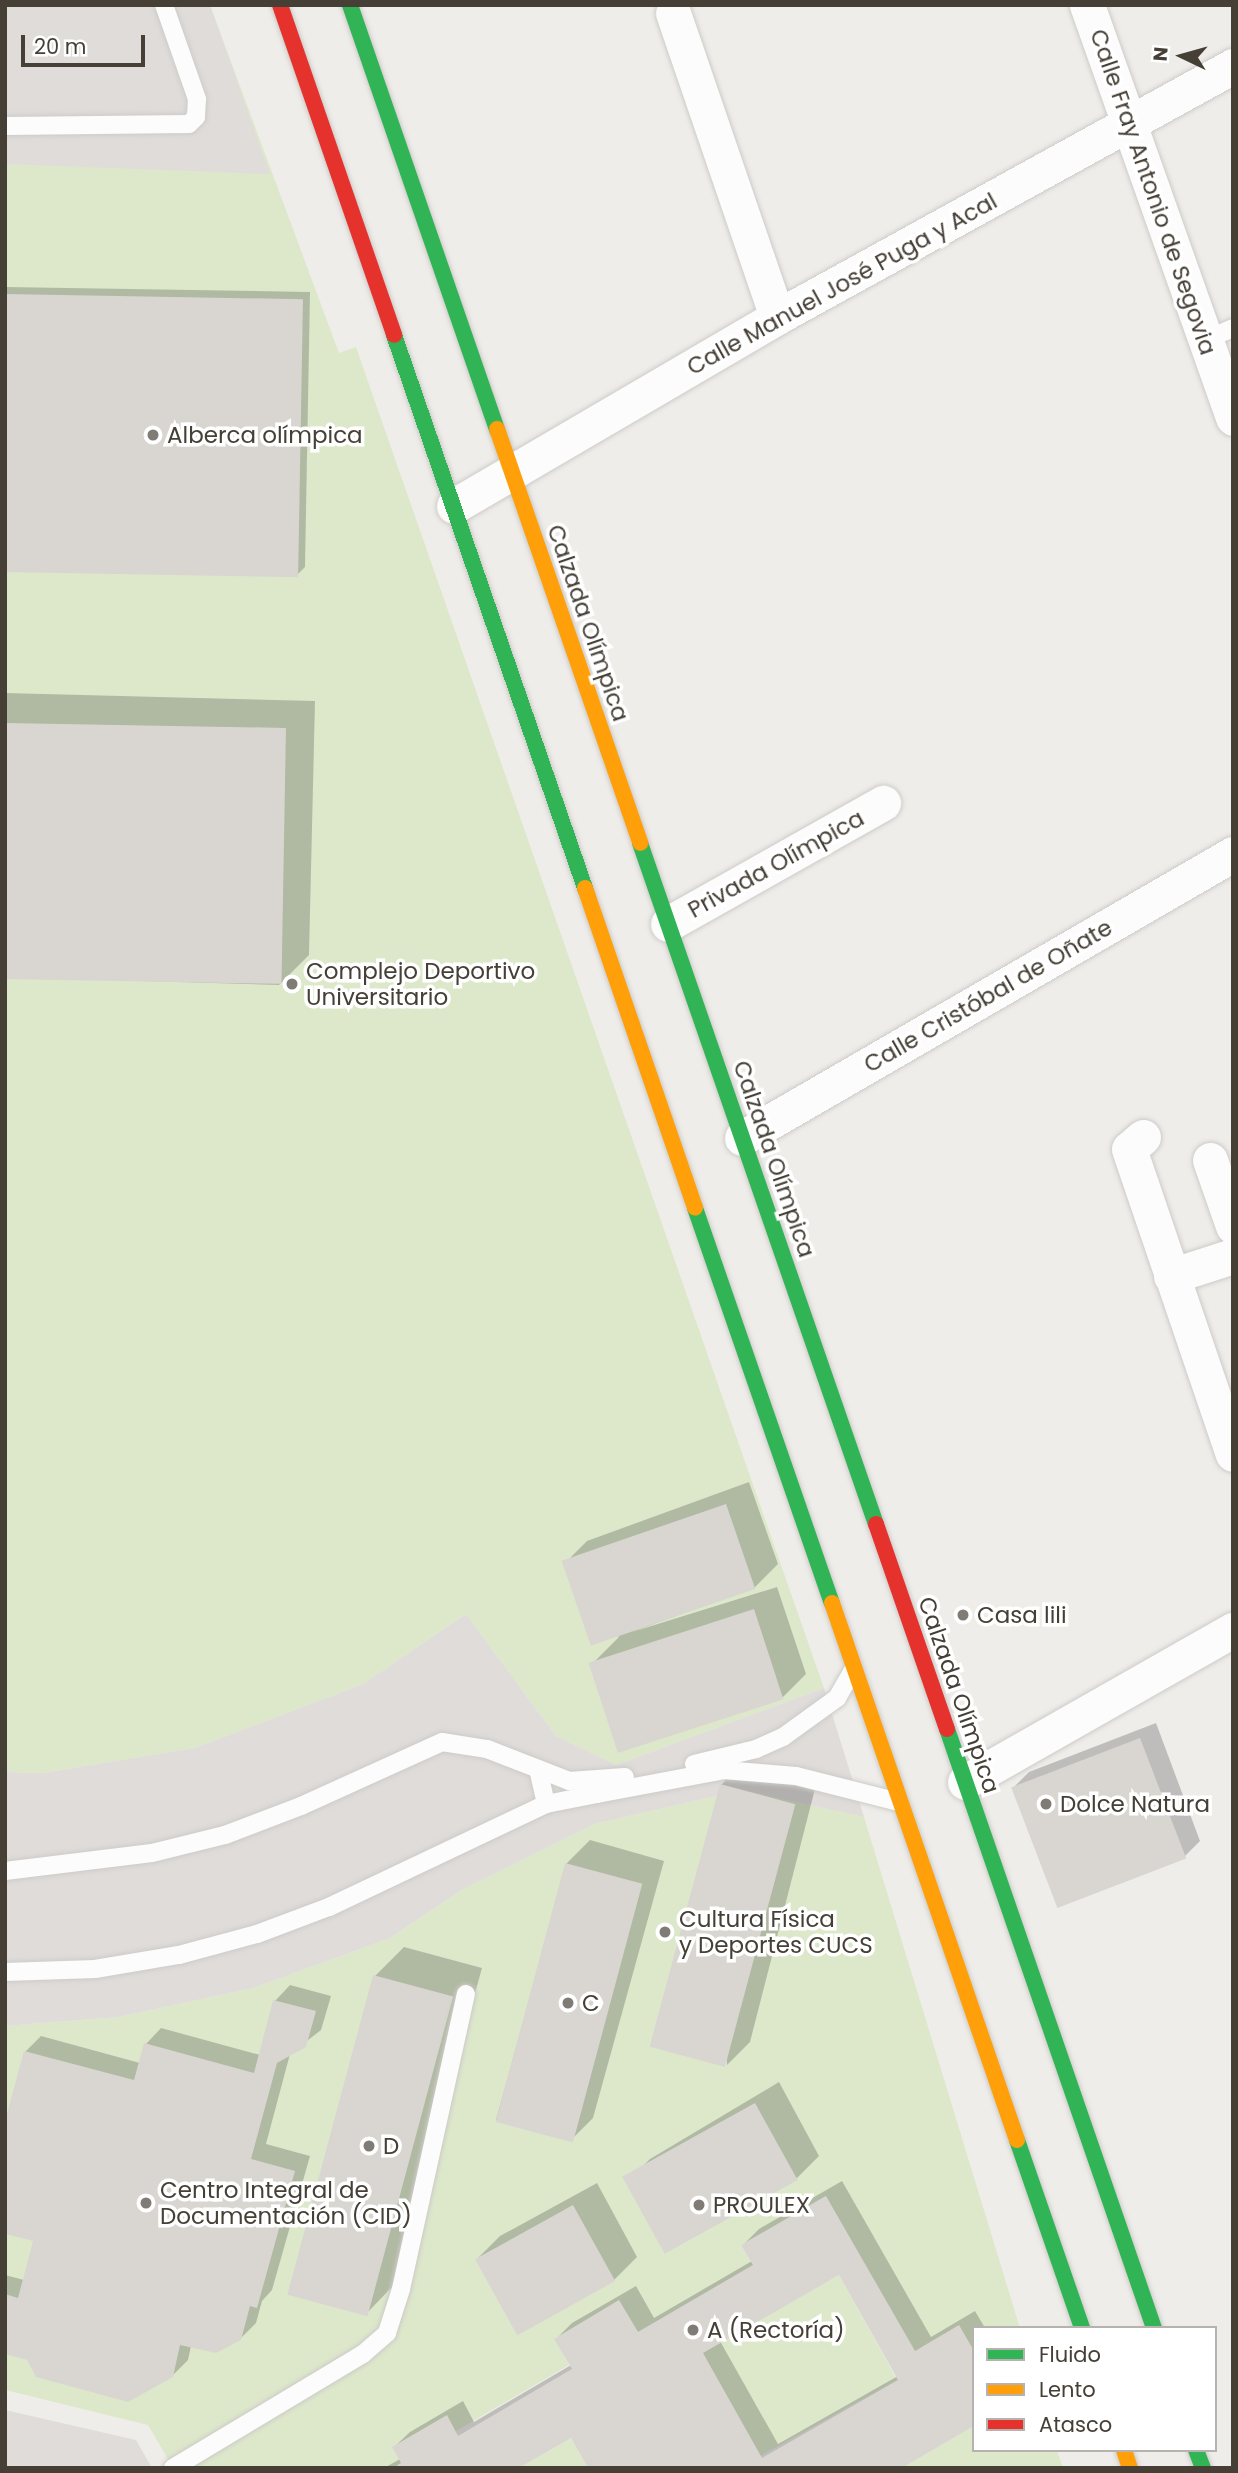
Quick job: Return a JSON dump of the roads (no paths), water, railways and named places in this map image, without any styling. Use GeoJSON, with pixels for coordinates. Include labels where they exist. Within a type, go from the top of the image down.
{"type":"FeatureCollection","features":[{"type":"Feature","properties":{"kind":"main road"},"geometry":{"type":"LineString","coordinates":[[280,5],[1081,2326]]}},
{"type":"Feature","properties":{"kind":"main road","name":"Calzada Olímpica"},"geometry":{"type":"LineString","coordinates":[[350,5],[1153,2326]]}},
{"type":"Feature","properties":{"kind":"street","name":"Calle Fray Antonio de Segovia"},"geometry":{"type":"LineString","coordinates":[[1087,5],[1128,125],[1219,334],[1233,418]]}},
{"type":"Feature","properties":{"kind":"street"},"geometry":{"type":"LineString","coordinates":[[673,13],[777,317]]}},
{"type":"Feature","properties":{"kind":"street","name":"Calle Manuel José Puga y Acal"},"geometry":{"type":"LineString","coordinates":[[454,506],[777,317],[1233,65]]}},
{"type":"Feature","properties":{"kind":"street","name":"Privada Olímpica"},"geometry":{"type":"LineString","coordinates":[[668,924],[883,803]]}},
{"type":"Feature","properties":{"kind":"street","name":"Calle Cristóbal de Oñate"},"geometry":{"type":"LineString","coordinates":[[743,1138],[1233,854]]}},
{"type":"Feature","properties":{"kind":"street"},"geometry":{"type":"LineString","coordinates":[[1143,1137],[1129,1149],[1233,1454]]}},
{"type":"Feature","properties":{"kind":"street"},"geometry":{"type":"LineString","coordinates":[[1210,1160],[1233,1226]]}},
{"type":"Feature","properties":{"kind":"street"},"geometry":{"type":"LineString","coordinates":[[1171,1276],[1233,1256]]}},
{"type":"Feature","properties":{"kind":"street"},"geometry":{"type":"LineString","coordinates":[[965,1782],[1233,1630]]}},
{"type":"Feature","properties":{"kind":"lane"},"geometry":{"type":"LineString","coordinates":[[5,126],[189,124],[196,117],[197,99],[164,5]]}},
{"type":"Feature","properties":{"kind":"lane"},"geometry":{"type":"LineString","coordinates":[[5,1871],[92,1863],[225,1835],[301,1806],[442,1742],[486,1749],[569,1780],[610,1780],[756,1749],[817,1717],[837,1698],[855,1667]]}},
{"type":"Feature","properties":{"kind":"lane"},"geometry":{"type":"LineString","coordinates":[[538,1769],[547,1804]]}},
{"type":"Feature","properties":{"kind":"lane"},"geometry":{"type":"LineString","coordinates":[[5,1972],[95,1969],[178,1955],[257,1934],[329,1907],[547,1804],[724,1770],[796,1776],[899,1802]]}},
{"type":"Feature","properties":{"kind":"lane"},"geometry":{"type":"LineString","coordinates":[[173,2468],[363,2354],[387,2333],[401,2289],[466,1994]]}},
{"type":"Feature","properties":{"kind":"place","name":"Alberca olímpica"},"geometry":{"type":"Point","coordinates":[153,435]}},
{"type":"Feature","properties":{"kind":"place","name":"Complejo Deportivo Universitario"},"geometry":{"type":"Point","coordinates":[292,984]}},
{"type":"Feature","properties":{"kind":"place","name":"Casa lili"},"geometry":{"type":"Point","coordinates":[963,1615]}},
{"type":"Feature","properties":{"kind":"place","name":"Dolce Natura"},"geometry":{"type":"Point","coordinates":[1046,1804]}},
{"type":"Feature","properties":{"kind":"place","name":"Cultura Física y Deportes CUCS"},"geometry":{"type":"Point","coordinates":[665,1932]}},
{"type":"Feature","properties":{"kind":"place","name":"C"},"geometry":{"type":"Point","coordinates":[568,2003]}},
{"type":"Feature","properties":{"kind":"place","name":"D"},"geometry":{"type":"Point","coordinates":[369,2146]}},
{"type":"Feature","properties":{"kind":"place","name":"Centro Integral de Documentación (CID)"},"geometry":{"type":"Point","coordinates":[146,2203]}},
{"type":"Feature","properties":{"kind":"place","name":"PROULEX"},"geometry":{"type":"Point","coordinates":[699,2205]}},
{"type":"Feature","properties":{"kind":"place","name":"A (Rectoría)"},"geometry":{"type":"Point","coordinates":[693,2330]}}]}
